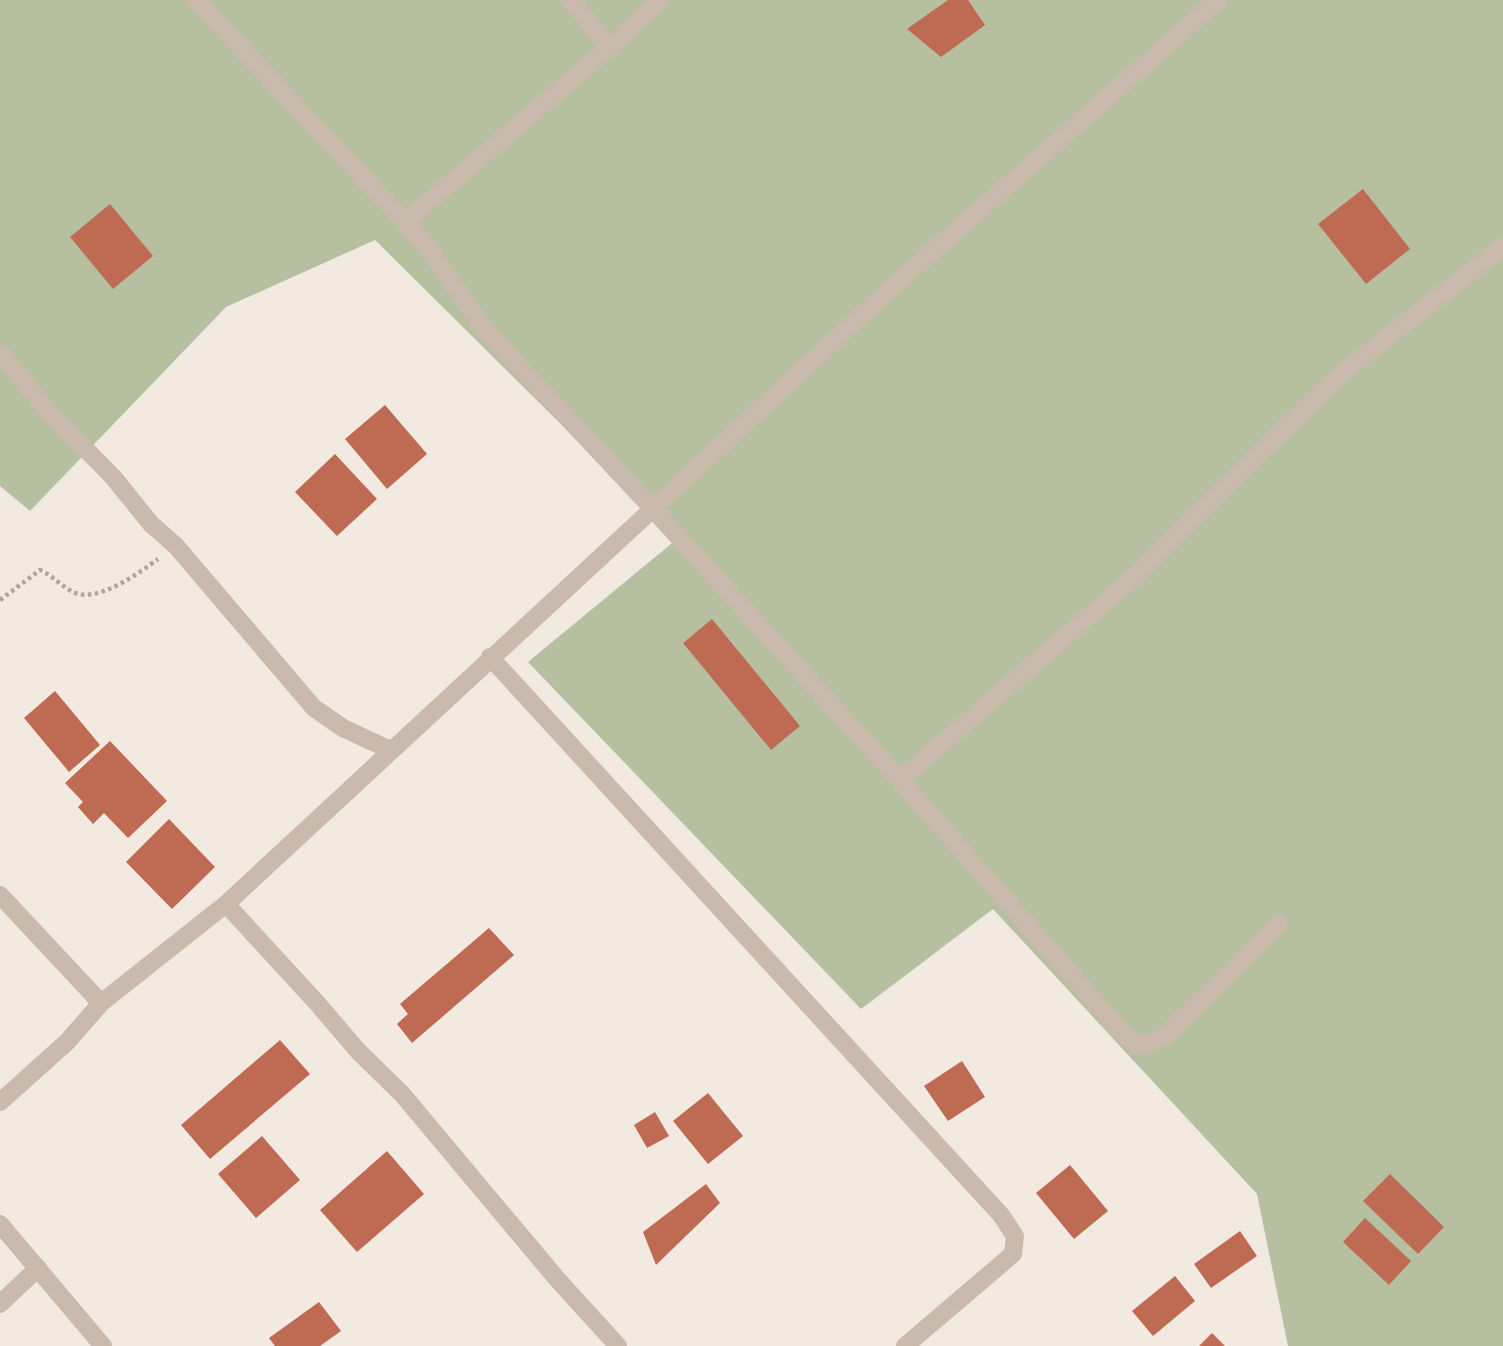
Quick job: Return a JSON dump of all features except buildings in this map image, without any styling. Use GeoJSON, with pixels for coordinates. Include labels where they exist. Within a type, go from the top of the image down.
{"type":"FeatureCollection","features":[{"type":"Feature","properties":{"kind":"street"},"geometry":{"type":"LineString","coordinates":[[196,0],[426,245],[486,331],[900,780],[1127,1038],[1139,1046],[1162,1039],[1279,925]]}},
{"type":"Feature","properties":{"kind":"street"},"geometry":{"type":"LineString","coordinates":[[570,0],[610,47]]}},
{"type":"Feature","properties":{"kind":"street"},"geometry":{"type":"LineString","coordinates":[[405,222],[610,47],[660,0]]}},
{"type":"Feature","properties":{"kind":"street"},"geometry":{"type":"LineString","coordinates":[[0,1102],[67,1042],[102,1003],[226,904],[888,291],[1219,0]]}},
{"type":"Feature","properties":{"kind":"street"},"geometry":{"type":"LineString","coordinates":[[900,780],[1133,578],[1335,379],[1503,246]]}},
{"type":"Feature","properties":{"kind":"street"},"geometry":{"type":"LineString","coordinates":[[0,352],[47,411],[113,477],[151,524],[176,545],[314,708],[343,728],[390,750]]}},
{"type":"Feature","properties":{"kind":"street"},"geometry":{"type":"LineString","coordinates":[[490,657],[1001,1215],[1014,1236],[1013,1254],[905,1346]]}},
{"type":"Feature","properties":{"kind":"street"},"geometry":{"type":"LineString","coordinates":[[0,895],[102,1003]]}},
{"type":"Feature","properties":{"kind":"street"},"geometry":{"type":"LineString","coordinates":[[226,904],[358,1051],[402,1094],[557,1279],[618,1346]]}},
{"type":"Feature","properties":{"kind":"street"},"geometry":{"type":"LineString","coordinates":[[0,1224],[103,1346]]}},
{"type":"Feature","properties":{"kind":"street"},"geometry":{"type":"LineString","coordinates":[[0,1304],[38,1268]]}},
{"type":"Feature","properties":{"kind":"path"},"geometry":{"type":"LineString","coordinates":[[0,600],[40,570],[72,592],[85,596],[122,584],[176,545]]}},
{"type":"Feature","properties":{"kind":"green space"},"geometry":{"type":"Polygon","coordinates":[[[0,0],[1503,0],[1503,1346],[1288,1346],[1257,1194],[993,909],[861,1009],[528,662],[677,539],[375,240],[226,307],[30,511],[0,486],[0,0]]]}}]}
